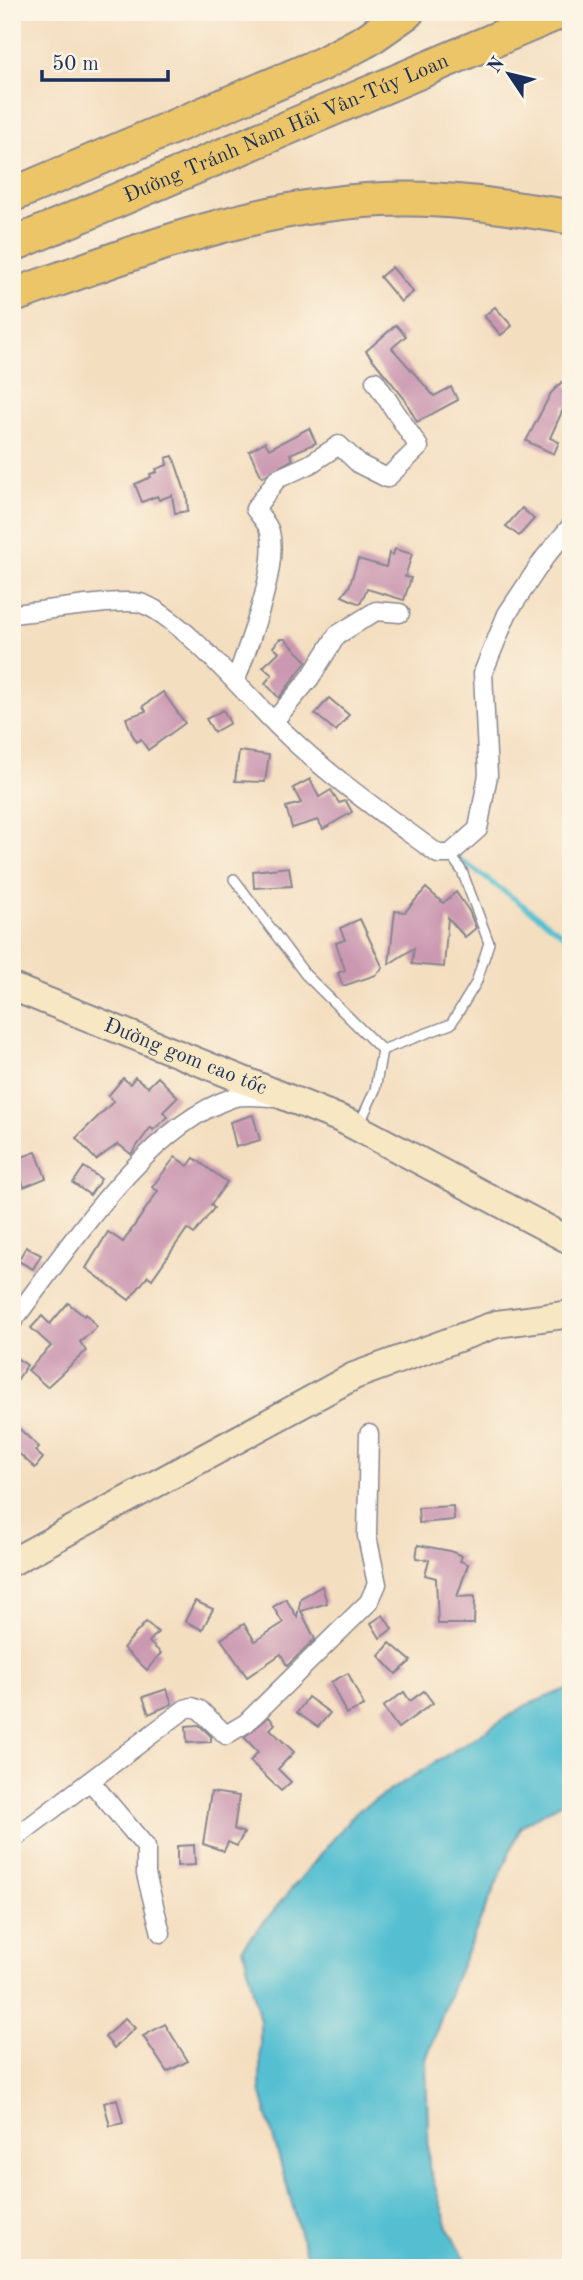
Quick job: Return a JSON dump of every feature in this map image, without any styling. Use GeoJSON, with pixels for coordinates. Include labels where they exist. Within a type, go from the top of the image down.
{"type":"FeatureCollection","features":[{"type":"Feature","properties":{"kind":"highway"},"geometry":{"type":"LineString","coordinates":[[12,195],[322,64],[367,40],[407,12]]}},
{"type":"Feature","properties":{"kind":"highway","name":"Đường Tránh Nam Hải Vân-Túy Loan"},"geometry":{"type":"LineString","coordinates":[[12,245],[560,12]]}},
{"type":"Feature","properties":{"kind":"highway"},"geometry":{"type":"LineString","coordinates":[[12,296],[187,234],[291,209],[402,199],[462,202],[571,217]]}},
{"type":"Feature","properties":{"kind":"main road","name":"Đường gom cao tốc"},"geometry":{"type":"LineString","coordinates":[[12,987],[358,1126]]}},
{"type":"Feature","properties":{"kind":"main road"},"geometry":{"type":"LineString","coordinates":[[282,1097],[358,1126],[571,1241]]}},
{"type":"Feature","properties":{"kind":"main road"},"geometry":{"type":"LineString","coordinates":[[12,1562],[354,1376],[497,1324],[571,1314]]}},
{"type":"Feature","properties":{"kind":"street"},"geometry":{"type":"LineString","coordinates":[[236,680],[254,627],[270,564],[270,531],[255,509],[277,480],[310,464],[339,445],[359,464],[387,478],[419,447],[375,381]]}},
{"type":"Feature","properties":{"kind":"street"},"geometry":{"type":"LineString","coordinates":[[12,614],[136,602],[159,612],[236,680],[274,721],[362,798],[438,854],[450,854],[478,829],[488,775],[483,673],[507,614],[545,557],[571,527]]}},
{"type":"Feature","properties":{"kind":"street"},"geometry":{"type":"LineString","coordinates":[[274,721],[310,678],[337,635],[376,611],[400,613]]}},
{"type":"Feature","properties":{"kind":"street"},"geometry":{"type":"LineString","coordinates":[[12,1322],[112,1193],[178,1127],[233,1097],[282,1097]]}},
{"type":"Feature","properties":{"kind":"street"},"geometry":{"type":"LineString","coordinates":[[12,1840],[192,1707],[200,1710],[226,1735],[247,1723],[369,1602],[377,1584],[367,1536],[369,1434]]}},
{"type":"Feature","properties":{"kind":"street"},"geometry":{"type":"LineString","coordinates":[[91,1782],[146,1847],[146,1874],[161,1933]]}},
{"type":"Feature","properties":{"kind":"lane"},"geometry":{"type":"LineString","coordinates":[[382,1050],[451,1024],[479,973],[489,943],[462,871],[450,854]]}},
{"type":"Feature","properties":{"kind":"lane"},"geometry":{"type":"LineString","coordinates":[[234,879],[305,974],[382,1050]]}},
{"type":"Feature","properties":{"kind":"lane"},"geometry":{"type":"LineString","coordinates":[[358,1126],[375,1090],[382,1050]]}},
{"type":"Feature","properties":{"kind":"water"},"geometry":{"type":"Polygon","coordinates":[[[571,1687],[571,1797],[521,1826],[455,1979],[426,2060],[429,2167],[449,2231],[471,2268],[310,2268],[260,2090],[260,2021],[243,1947],[356,1812],[525,1706],[571,1687]]]}},
{"type":"Feature","properties":{"kind":"building"},"geometry":{"type":"Polygon","coordinates":[[[392,267],[413,292],[401,302],[380,277],[392,267]]]}},
{"type":"Feature","properties":{"kind":"building"},"geometry":{"type":"Polygon","coordinates":[[[495,307],[512,326],[501,335],[484,316],[495,307]]]}},
{"type":"Feature","properties":{"kind":"building"},"geometry":{"type":"Polygon","coordinates":[[[396,325],[406,336],[392,348],[434,396],[451,387],[458,400],[417,422],[404,398],[366,351],[396,325]]]}},
{"type":"Feature","properties":{"kind":"building"},"geometry":{"type":"Polygon","coordinates":[[[562,382],[571,388],[571,409],[565,405],[550,438],[559,442],[554,454],[526,441],[551,393],[562,382]]]}},
{"type":"Feature","properties":{"kind":"building"},"geometry":{"type":"Polygon","coordinates":[[[309,428],[316,443],[290,454],[293,459],[262,477],[249,451],[265,442],[269,449],[309,428]]]}},
{"type":"Feature","properties":{"kind":"building"},"geometry":{"type":"Polygon","coordinates":[[[173,456],[187,497],[188,511],[175,513],[172,495],[159,500],[157,496],[142,502],[135,484],[151,477],[150,474],[157,472],[156,469],[167,465],[166,458],[173,456]]]}},
{"type":"Feature","properties":{"kind":"building"},"geometry":{"type":"Polygon","coordinates":[[[522,508],[534,519],[519,536],[506,526],[522,508]]]}},
{"type":"Feature","properties":{"kind":"building"},"geometry":{"type":"Polygon","coordinates":[[[395,549],[412,554],[405,577],[411,578],[404,600],[367,589],[360,604],[342,596],[349,587],[358,559],[386,567],[389,553],[393,555],[395,549]]]}},
{"type":"Feature","properties":{"kind":"building"},"geometry":{"type":"Polygon","coordinates":[[[280,639],[285,639],[307,661],[279,698],[265,683],[272,675],[263,667],[279,652],[273,647],[280,639]]]}},
{"type":"Feature","properties":{"kind":"building"},"geometry":{"type":"Polygon","coordinates":[[[163,692],[185,723],[148,750],[141,739],[137,742],[126,718],[146,711],[143,706],[163,692]]]}},
{"type":"Feature","properties":{"kind":"building"},"geometry":{"type":"Polygon","coordinates":[[[329,698],[349,715],[336,731],[315,714],[329,698]]]}},
{"type":"Feature","properties":{"kind":"building"},"geometry":{"type":"Polygon","coordinates":[[[223,710],[230,723],[214,732],[206,719],[223,710]]]}},
{"type":"Feature","properties":{"kind":"building"},"geometry":{"type":"Polygon","coordinates":[[[239,751],[269,755],[265,782],[235,781],[239,751]]]}},
{"type":"Feature","properties":{"kind":"building"},"geometry":{"type":"Polygon","coordinates":[[[310,779],[319,797],[331,790],[339,803],[346,801],[352,812],[323,829],[318,820],[292,828],[286,807],[301,803],[293,788],[310,779]]]}},
{"type":"Feature","properties":{"kind":"building"},"geometry":{"type":"Polygon","coordinates":[[[289,867],[292,886],[254,888],[253,871],[289,867]]]}},
{"type":"Feature","properties":{"kind":"building"},"geometry":{"type":"Polygon","coordinates":[[[426,888],[443,903],[456,892],[469,911],[476,928],[465,937],[448,918],[444,967],[412,964],[414,948],[389,964],[395,911],[405,912],[426,888]]]}},
{"type":"Feature","properties":{"kind":"building"},"geometry":{"type":"Polygon","coordinates":[[[360,919],[383,968],[376,975],[343,986],[338,973],[345,970],[336,943],[345,940],[340,928],[360,919]]]}},
{"type":"Feature","properties":{"kind":"building"},"geometry":{"type":"Polygon","coordinates":[[[135,1077],[148,1087],[158,1077],[178,1097],[163,1112],[168,1117],[153,1130],[151,1127],[131,1154],[118,1144],[96,1160],[76,1138],[114,1101],[108,1096],[123,1078],[130,1084],[135,1077]]]}},
{"type":"Feature","properties":{"kind":"building"},"geometry":{"type":"Polygon","coordinates":[[[253,1115],[260,1140],[236,1147],[230,1122],[253,1115]]]}},
{"type":"Feature","properties":{"kind":"building"},"geometry":{"type":"Polygon","coordinates":[[[36,1152],[46,1178],[24,1187],[16,1159],[36,1152]]]}},
{"type":"Feature","properties":{"kind":"building"},"geometry":{"type":"Polygon","coordinates":[[[175,1157],[188,1166],[194,1158],[227,1182],[211,1205],[214,1208],[194,1234],[187,1229],[152,1279],[148,1276],[129,1300],[86,1268],[108,1232],[123,1242],[158,1191],[152,1187],[175,1157]]]}},
{"type":"Feature","properties":{"kind":"building"},"geometry":{"type":"Polygon","coordinates":[[[84,1167],[101,1179],[90,1195],[73,1183],[84,1167]]]}},
{"type":"Feature","properties":{"kind":"building"},"geometry":{"type":"Polygon","coordinates":[[[26,1247],[41,1255],[33,1269],[18,1261],[26,1247]]]}},
{"type":"Feature","properties":{"kind":"building"},"geometry":{"type":"Polygon","coordinates":[[[68,1303],[84,1316],[86,1314],[97,1327],[80,1342],[86,1351],[47,1387],[28,1370],[51,1346],[31,1328],[42,1316],[50,1324],[68,1303]]]}},
{"type":"Feature","properties":{"kind":"building"},"geometry":{"type":"Polygon","coordinates":[[[12,1355],[27,1365],[12,1388],[12,1355]]]}},
{"type":"Feature","properties":{"kind":"building"},"geometry":{"type":"Polygon","coordinates":[[[12,1422],[39,1447],[35,1451],[43,1458],[35,1468],[12,1447],[12,1422]]]}},
{"type":"Feature","properties":{"kind":"building"},"geometry":{"type":"Polygon","coordinates":[[[453,1506],[454,1520],[419,1523],[418,1508],[453,1506]]]}},
{"type":"Feature","properties":{"kind":"building"},"geometry":{"type":"Polygon","coordinates":[[[418,1545],[450,1551],[462,1556],[460,1561],[468,1564],[457,1597],[475,1596],[474,1624],[438,1624],[436,1578],[425,1575],[429,1560],[416,1558],[418,1545]]]}},
{"type":"Feature","properties":{"kind":"building"},"geometry":{"type":"Polygon","coordinates":[[[322,1586],[327,1603],[301,1611],[315,1639],[287,1666],[281,1654],[247,1677],[221,1639],[244,1624],[255,1641],[283,1623],[273,1607],[286,1599],[297,1617],[301,1598],[322,1586]]]}},
{"type":"Feature","properties":{"kind":"building"},"geometry":{"type":"Polygon","coordinates":[[[195,1601],[213,1609],[202,1630],[185,1621],[195,1601]]]}},
{"type":"Feature","properties":{"kind":"building"},"geometry":{"type":"Polygon","coordinates":[[[383,1615],[392,1629],[380,1638],[371,1623],[383,1615]]]}},
{"type":"Feature","properties":{"kind":"building"},"geometry":{"type":"Polygon","coordinates":[[[146,1622],[158,1632],[149,1642],[161,1653],[147,1670],[123,1648],[146,1622]]]}},
{"type":"Feature","properties":{"kind":"building"},"geometry":{"type":"Polygon","coordinates":[[[390,1643],[411,1661],[396,1674],[379,1656],[390,1643]]]}},
{"type":"Feature","properties":{"kind":"building"},"geometry":{"type":"Polygon","coordinates":[[[348,1673],[364,1706],[346,1714],[331,1682],[348,1673]]]}},
{"type":"Feature","properties":{"kind":"building"},"geometry":{"type":"Polygon","coordinates":[[[167,1689],[172,1704],[149,1714],[143,1697],[167,1689]]]}},
{"type":"Feature","properties":{"kind":"building"},"geometry":{"type":"Polygon","coordinates":[[[424,1691],[433,1703],[398,1728],[383,1707],[404,1692],[410,1701],[424,1691]]]}},
{"type":"Feature","properties":{"kind":"building"},"geometry":{"type":"Polygon","coordinates":[[[308,1697],[330,1713],[318,1727],[297,1713],[308,1697]]]}},
{"type":"Feature","properties":{"kind":"building"},"geometry":{"type":"Polygon","coordinates":[[[269,1717],[275,1724],[270,1729],[294,1752],[278,1769],[291,1782],[281,1791],[250,1761],[258,1752],[244,1737],[269,1717]]]}},
{"type":"Feature","properties":{"kind":"building"},"geometry":{"type":"Polygon","coordinates":[[[199,1725],[211,1736],[211,1742],[187,1743],[186,1726],[199,1725]]]}},
{"type":"Feature","properties":{"kind":"building"},"geometry":{"type":"Polygon","coordinates":[[[211,1792],[239,1796],[234,1829],[244,1833],[237,1846],[228,1842],[224,1851],[203,1844],[211,1792]]]}},
{"type":"Feature","properties":{"kind":"building"},"geometry":{"type":"Polygon","coordinates":[[[194,1845],[195,1865],[177,1866],[177,1846],[194,1845]]]}},
{"type":"Feature","properties":{"kind":"building"},"geometry":{"type":"Polygon","coordinates":[[[125,2018],[135,2028],[114,2048],[105,2037],[125,2018]]]}},
{"type":"Feature","properties":{"kind":"building"},"geometry":{"type":"Polygon","coordinates":[[[165,2024],[188,2061],[167,2072],[143,2036],[165,2024]]]}},
{"type":"Feature","properties":{"kind":"building"},"geometry":{"type":"Polygon","coordinates":[[[117,2099],[123,2123],[110,2126],[104,2103],[117,2099]]]}},
{"type":"Feature","properties":{"kind":"waterway"},"geometry":{"type":"LineString","coordinates":[[454,855],[571,940]]}}]}
